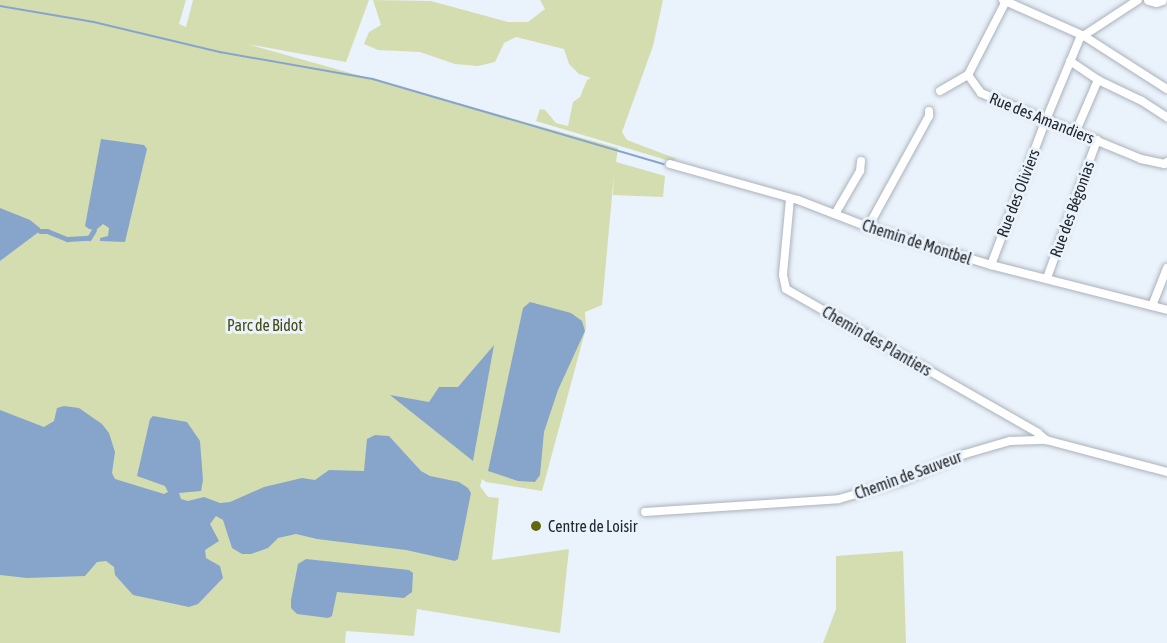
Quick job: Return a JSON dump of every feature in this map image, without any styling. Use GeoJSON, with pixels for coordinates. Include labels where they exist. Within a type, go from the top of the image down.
{"type":"FeatureCollection","features":[{"type":"Feature","properties":{"kind":"main road"},"geometry":{"type":"LineString","coordinates":[[1148,0],[1156,2],[1162,0],[1167,5]]}},
{"type":"Feature","properties":{"kind":"street"},"geometry":{"type":"LineString","coordinates":[[940,91],[968,75],[1004,0],[1084,36],[1167,89]]}},
{"type":"Feature","properties":{"kind":"street"},"geometry":{"type":"LineString","coordinates":[[1084,36],[1138,0]]}},
{"type":"Feature","properties":{"kind":"street","name":"Rue des Oliviers"},"geometry":{"type":"LineString","coordinates":[[991,265],[1045,122],[1084,36]]}},
{"type":"Feature","properties":{"kind":"street"},"geometry":{"type":"LineString","coordinates":[[1071,62],[1098,80],[1142,101],[1167,117]]}},
{"type":"Feature","properties":{"kind":"street","name":"Rue des Amandiers"},"geometry":{"type":"LineString","coordinates":[[968,75],[984,95],[1045,122],[1076,131],[1141,159],[1164,164],[1167,162]]}},
{"type":"Feature","properties":{"kind":"street"},"geometry":{"type":"LineString","coordinates":[[1076,131],[1098,80]]}},
{"type":"Feature","properties":{"kind":"street"},"geometry":{"type":"LineString","coordinates":[[868,227],[929,116],[929,111]]}},
{"type":"Feature","properties":{"kind":"street","name":"Rue des Bégonias"},"geometry":{"type":"LineString","coordinates":[[1047,278],[1097,140]]}},
{"type":"Feature","properties":{"kind":"street"},"geometry":{"type":"LineString","coordinates":[[835,214],[860,171],[861,161]]}},
{"type":"Feature","properties":{"kind":"street","name":"Chemin de Montbel"},"geometry":{"type":"LineString","coordinates":[[670,164],[790,199],[868,227],[991,265],[1167,310]]}},
{"type":"Feature","properties":{"kind":"street","name":"Chemin des Plantiers"},"geometry":{"type":"LineString","coordinates":[[790,199],[783,275],[786,289],[1038,433],[1046,440]]}},
{"type":"Feature","properties":{"kind":"street"},"geometry":{"type":"LineString","coordinates":[[1152,306],[1167,268]]}},
{"type":"Feature","properties":{"kind":"street","name":"Chemin de Sauveur"},"geometry":{"type":"LineString","coordinates":[[645,512],[839,499],[901,481],[941,463],[1010,441],[1046,440],[1167,472]]}},
{"type":"Feature","properties":{"kind":"green space","name":"Parc de Bidot"},"geometry":{"type":"Polygon","coordinates":[[[0,0],[186,0],[179,24],[186,27],[193,0],[369,0],[346,62],[247,44],[618,148],[616,162],[665,176],[663,197],[613,195],[614,175],[602,305],[585,312],[586,328],[542,491],[486,482],[482,479],[480,486],[488,497],[499,498],[492,560],[569,549],[560,633],[417,609],[414,636],[346,631],[345,643],[0,643],[0,0]]]}},
{"type":"Feature","properties":{"kind":"green space"},"geometry":{"type":"Polygon","coordinates":[[[373,0],[431,1],[508,22],[528,22],[545,9],[540,0],[663,0],[653,46],[622,132],[627,140],[677,159],[670,161],[536,121],[540,109],[545,110],[556,123],[568,126],[573,102],[580,97],[587,80],[591,78],[579,74],[569,64],[564,49],[516,37],[504,43],[495,62],[478,66],[455,64],[420,52],[378,50],[364,44],[369,32],[381,25],[373,0]]]}},
{"type":"Feature","properties":{"kind":"green space"},"geometry":{"type":"Polygon","coordinates":[[[903,551],[906,643],[823,643],[836,609],[836,556],[903,551]]]}},
{"type":"Feature","properties":{"kind":"water"},"geometry":{"type":"Polygon","coordinates":[[[101,139],[144,145],[147,149],[125,242],[100,241],[100,238],[108,236],[109,228],[103,224],[96,230],[85,226],[101,139]]]}},
{"type":"Feature","properties":{"kind":"water"},"geometry":{"type":"Polygon","coordinates":[[[0,208],[30,220],[40,228],[40,231],[0,261],[0,208]]]}},
{"type":"Feature","properties":{"kind":"water"},"geometry":{"type":"Polygon","coordinates":[[[530,302],[571,313],[582,321],[585,331],[558,390],[544,432],[540,475],[535,482],[518,481],[488,471],[523,308],[530,302]]]}},
{"type":"Feature","properties":{"kind":"water"},"geometry":{"type":"Polygon","coordinates":[[[494,345],[473,461],[390,395],[429,402],[439,387],[458,387],[494,345]]]}},
{"type":"Feature","properties":{"kind":"water"},"geometry":{"type":"Polygon","coordinates":[[[64,406],[79,408],[102,424],[109,433],[115,452],[112,473],[115,479],[164,494],[168,492],[165,486],[137,476],[150,419],[153,416],[187,422],[200,441],[203,480],[201,491],[179,493],[181,499],[188,501],[204,497],[220,503],[230,502],[264,487],[302,478],[315,480],[329,470],[364,471],[367,439],[375,435],[389,436],[421,471],[430,476],[459,482],[471,493],[458,559],[455,561],[406,550],[317,539],[296,534],[278,538],[268,548],[251,554],[242,554],[232,548],[223,520],[216,516],[210,524],[219,541],[205,550],[206,558],[220,566],[223,578],[198,604],[189,607],[133,595],[115,575],[114,567],[106,561],[97,562],[85,576],[27,578],[0,575],[0,410],[44,427],[54,421],[57,408],[64,406]]]}},
{"type":"Feature","properties":{"kind":"water"},"geometry":{"type":"Polygon","coordinates":[[[306,559],[409,570],[413,573],[412,592],[404,598],[337,592],[332,616],[328,618],[297,614],[291,608],[291,600],[298,564],[306,559]]]}},
{"type":"Feature","properties":{"kind":"waterway"},"geometry":{"type":"LineString","coordinates":[[0,6],[94,22],[220,52],[373,79],[664,164]]}},
{"type":"Feature","properties":{"kind":"waterway"},"geometry":{"type":"LineString","coordinates":[[40,231],[47,231],[67,239],[89,238],[94,230]]}},
{"type":"Feature","properties":{"kind":"place","name":"Centre de Loisir"},"geometry":{"type":"Point","coordinates":[536,526]}}]}
